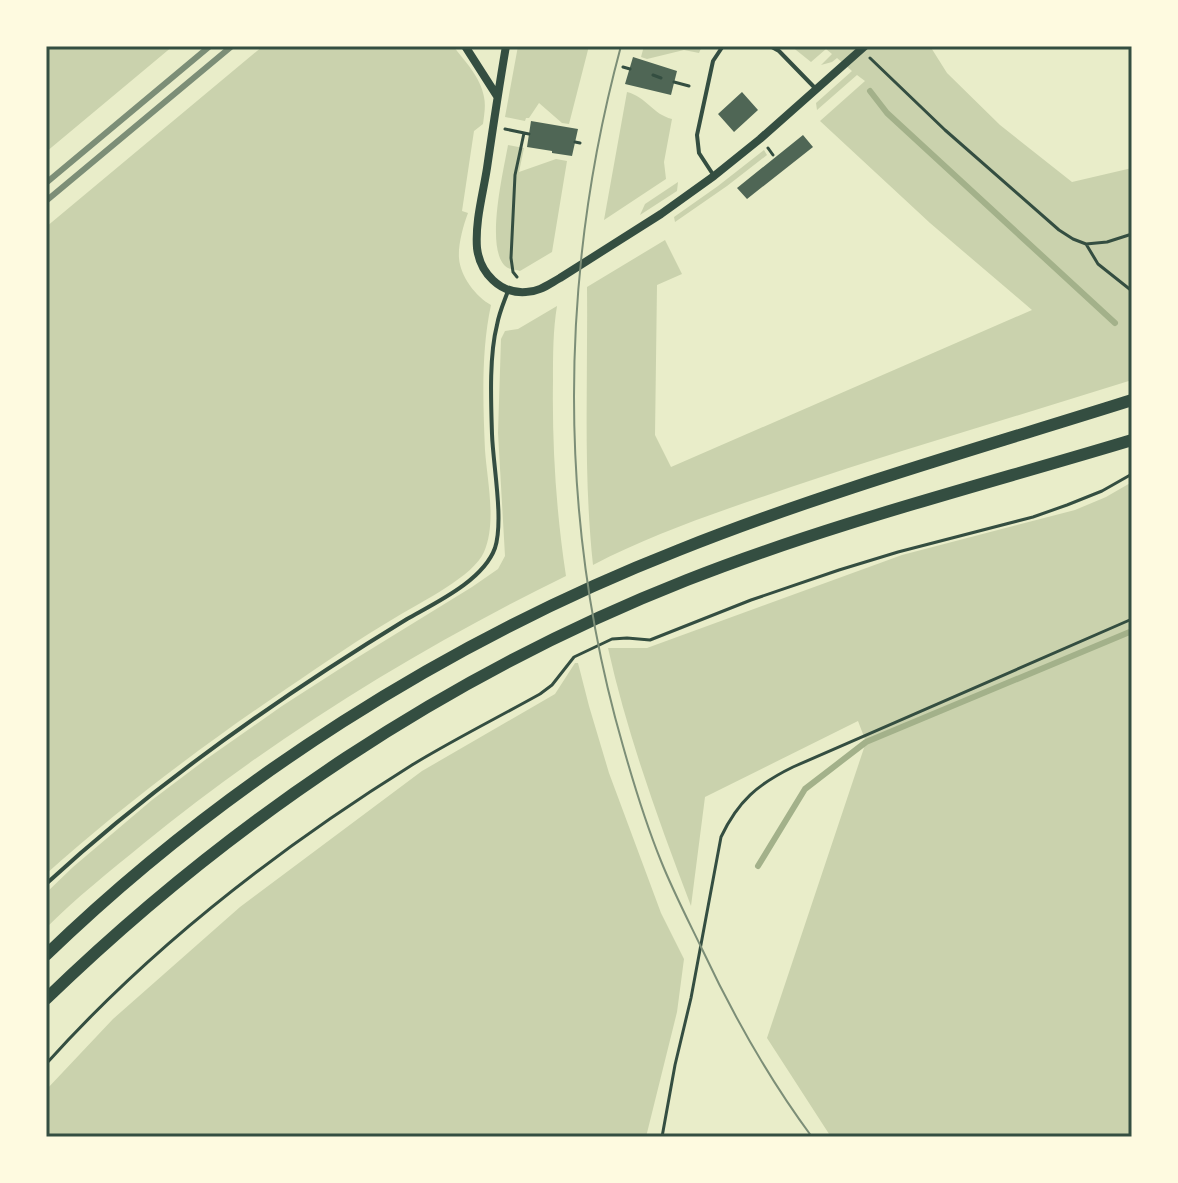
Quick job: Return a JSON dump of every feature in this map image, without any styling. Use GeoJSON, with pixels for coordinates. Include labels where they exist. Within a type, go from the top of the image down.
{"type":"FeatureCollection","features":[{"type":"Feature","properties":{"kind":"main road"},"geometry":{"type":"LineString","coordinates":[[46,955],[161,854],[274,769],[443,661],[565,599],[676,551],[786,510],[1132,400]]}},
{"type":"Feature","properties":{"kind":"main road"},"geometry":{"type":"LineString","coordinates":[[46,999],[181,878],[288,797],[410,718],[516,658],[609,613],[700,575],[837,526],[1132,440]]}},
{"type":"Feature","properties":{"kind":"street"},"geometry":{"type":"LineString","coordinates":[[465,46],[497,97]]}},
{"type":"Feature","properties":{"kind":"street"},"geometry":{"type":"LineString","coordinates":[[506,46],[477,249],[482,267],[492,280],[508,291],[526,293],[542,289],[661,214],[714,176],[863,48]]}},
{"type":"Feature","properties":{"kind":"lane"},"geometry":{"type":"LineString","coordinates":[[714,176],[699,153],[697,135],[713,61],[723,46]]}},
{"type":"Feature","properties":{"kind":"lane"},"geometry":{"type":"LineString","coordinates":[[770,46],[817,89]]}},
{"type":"Feature","properties":{"kind":"lane"},"geometry":{"type":"LineString","coordinates":[[46,884],[160,786],[293,692],[463,585],[483,567],[494,551],[499,533],[492,434],[492,369],[496,327],[508,291]]}},
{"type":"Feature","properties":{"kind":"path"},"geometry":{"type":"LineString","coordinates":[[863,48],[945,130],[1059,230],[1086,244],[1107,242],[1132,234]]}},
{"type":"Feature","properties":{"kind":"path"},"geometry":{"type":"LineString","coordinates":[[623,67],[630,69]]}},
{"type":"Feature","properties":{"kind":"path"},"geometry":{"type":"LineString","coordinates":[[653,75],[661,78]]}},
{"type":"Feature","properties":{"kind":"path"},"geometry":{"type":"LineString","coordinates":[[674,82],[689,86]]}},
{"type":"Feature","properties":{"kind":"path"},"geometry":{"type":"LineString","coordinates":[[493,127],[527,133],[515,175],[511,258],[517,277]]}},
{"type":"Feature","properties":{"kind":"path"},"geometry":{"type":"LineString","coordinates":[[1086,244],[1098,264],[1132,291]]}},
{"type":"Feature","properties":{"kind":"path"},"geometry":{"type":"LineString","coordinates":[[46,1064],[117,989],[239,886],[348,806],[413,765],[540,694],[552,685],[574,657],[612,639],[650,640],[751,600],[839,570],[1033,517],[1102,491],[1132,474]]}},
{"type":"Feature","properties":{"kind":"path"},"geometry":{"type":"LineString","coordinates":[[662,1137],[721,837],[731,816],[747,797],[767,779],[1132,619]]}},
{"type":"Feature","properties":{"kind":"green space"},"geometry":{"type":"Polygon","coordinates":[[[46,46],[173,46],[46,152],[46,46]]]}},
{"type":"Feature","properties":{"kind":"green space"},"geometry":{"type":"Polygon","coordinates":[[[263,46],[453,46],[480,83],[485,100],[483,124],[474,131],[462,211],[468,213],[459,253],[466,279],[491,305],[484,377],[485,450],[491,515],[488,541],[484,552],[470,570],[224,732],[163,777],[46,874],[46,227],[263,46]]]}},
{"type":"Feature","properties":{"kind":"green space"},"geometry":{"type":"Polygon","coordinates":[[[518,46],[589,46],[569,124],[562,123],[539,103],[525,121],[505,117],[518,46]]]}},
{"type":"Feature","properties":{"kind":"green space"},"geometry":{"type":"Polygon","coordinates":[[[644,46],[702,46],[699,53],[684,50],[647,59],[641,57],[644,46]]]}},
{"type":"Feature","properties":{"kind":"green space"},"geometry":{"type":"Polygon","coordinates":[[[791,46],[930,46],[947,73],[1000,125],[1072,182],[1132,168],[1132,380],[876,459],[716,513],[593,565],[587,461],[587,287],[665,240],[682,274],[657,285],[655,435],[671,467],[1032,310],[930,223],[820,121],[865,81],[857,75],[817,110],[816,103],[852,71],[837,58],[821,65],[832,54],[826,49],[811,62],[791,46]]]}},
{"type":"Feature","properties":{"kind":"green space"},"geometry":{"type":"Polygon","coordinates":[[[627,92],[672,119],[664,162],[666,179],[604,220],[627,92]]]}},
{"type":"Feature","properties":{"kind":"green space"},"geometry":{"type":"Polygon","coordinates":[[[508,145],[524,148],[519,172],[556,159],[567,161],[552,252],[520,271],[508,268],[501,260],[497,246],[497,210],[508,145]]]}},
{"type":"Feature","properties":{"kind":"green space"},"geometry":{"type":"Polygon","coordinates":[[[764,150],[767,155],[675,222],[674,217],[764,150]]]}},
{"type":"Feature","properties":{"kind":"green space"},"geometry":{"type":"Polygon","coordinates":[[[678,182],[677,191],[640,215],[645,204],[678,182]]]}},
{"type":"Feature","properties":{"kind":"green space"},"geometry":{"type":"Polygon","coordinates":[[[557,306],[553,352],[553,429],[557,503],[566,576],[454,634],[294,732],[192,805],[81,895],[46,928],[46,893],[152,800],[282,706],[498,569],[505,556],[498,433],[501,339],[505,331],[518,329],[557,306]]]}},
{"type":"Feature","properties":{"kind":"green space"},"geometry":{"type":"Polygon","coordinates":[[[1132,482],[1132,1137],[831,1137],[767,1038],[866,742],[858,721],[705,797],[691,906],[635,747],[608,648],[647,648],[902,555],[1075,510],[1132,482]]]}},
{"type":"Feature","properties":{"kind":"green space"},"geometry":{"type":"Polygon","coordinates":[[[575,663],[578,663],[609,773],[661,913],[684,959],[677,1012],[646,1137],[46,1137],[46,1090],[113,1019],[240,907],[422,771],[555,694],[575,663]]]}},
{"type":"Feature","properties":{"kind":"building"},"geometry":{"type":"Polygon","coordinates":[[[633,57],[677,71],[671,95],[625,84],[633,57]]]}},
{"type":"Feature","properties":{"kind":"building"},"geometry":{"type":"Polygon","coordinates":[[[742,92],[758,110],[734,132],[718,114],[742,92]]]}},
{"type":"Feature","properties":{"kind":"building"},"geometry":{"type":"Polygon","coordinates":[[[531,121],[578,129],[572,156],[527,147],[531,121]]]}},
{"type":"Feature","properties":{"kind":"building"},"geometry":{"type":"Polygon","coordinates":[[[803,135],[813,147],[747,199],[737,188],[803,135]]]}},
{"type":"Feature","properties":{"kind":"waterway"},"geometry":{"type":"LineString","coordinates":[[870,91],[887,113],[1115,323]]}},
{"type":"Feature","properties":{"kind":"waterway"},"geometry":{"type":"LineString","coordinates":[[758,866],[805,789],[866,742],[1132,631]]}},
{"type":"Feature","properties":{"kind":"tram line"},"geometry":{"type":"LineString","coordinates":[[621,46],[601,132],[586,220],[577,308],[574,396],[577,485],[586,573],[601,660],[640,804],[661,861],[739,1022],[812,1137]]}},
{"type":"Feature","properties":{"kind":"railway"},"geometry":{"type":"LineString","coordinates":[[46,183],[210,46]]}},
{"type":"Feature","properties":{"kind":"railway"},"geometry":{"type":"LineString","coordinates":[[46,201],[232,46]]}}]}
